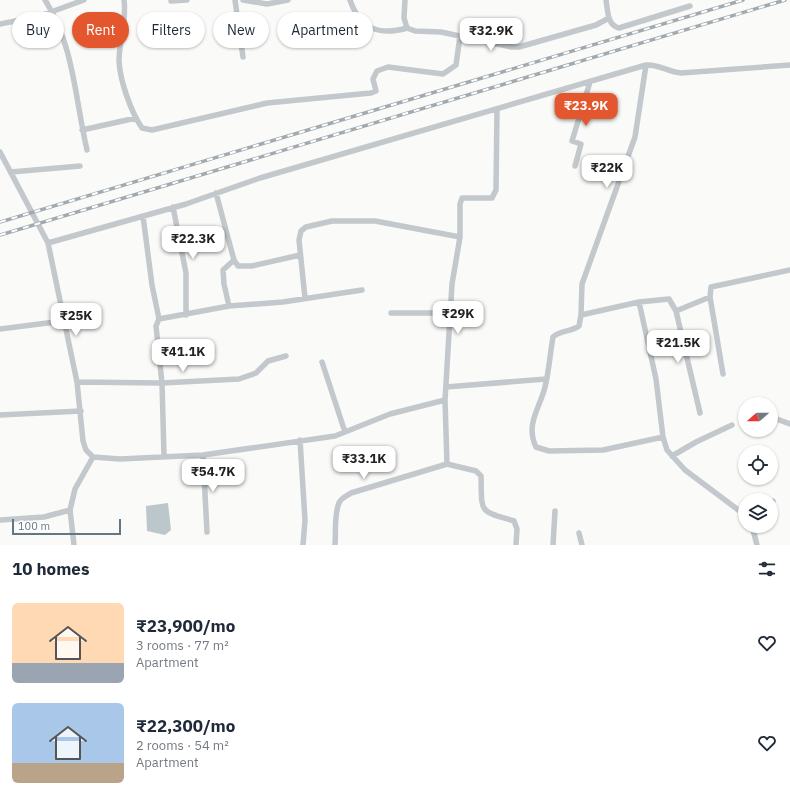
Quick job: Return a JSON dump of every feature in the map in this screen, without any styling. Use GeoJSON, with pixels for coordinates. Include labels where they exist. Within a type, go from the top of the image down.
{"type":"FeatureCollection","features":[{"type":"Feature","properties":{"kind":"street"},"geometry":{"type":"LineString","coordinates":[[45,0],[52,11],[65,44],[74,77],[82,130],[87,150]]}},
{"type":"Feature","properties":{"kind":"street"},"geometry":{"type":"LineString","coordinates":[[0,24],[52,11],[84,0]]}},
{"type":"Feature","properties":{"kind":"street"},"geometry":{"type":"LineString","coordinates":[[124,0],[119,61],[123,81],[136,118],[142,128],[152,130],[267,103],[371,93],[376,91],[373,79],[377,71],[388,67],[443,74],[456,65],[460,36]]}},
{"type":"Feature","properties":{"kind":"street"},"geometry":{"type":"LineString","coordinates":[[171,2],[187,0]]}},
{"type":"Feature","properties":{"kind":"street"},"geometry":{"type":"LineString","coordinates":[[235,0],[243,57]]}},
{"type":"Feature","properties":{"kind":"street"},"geometry":{"type":"LineString","coordinates":[[243,0],[267,4],[288,0]]}},
{"type":"Feature","properties":{"kind":"street"},"geometry":{"type":"LineString","coordinates":[[350,0],[358,17],[373,29],[388,32],[407,28],[415,31],[441,32],[510,48],[519,47],[596,25],[609,18]]}},
{"type":"Feature","properties":{"kind":"street"},"geometry":{"type":"LineString","coordinates":[[405,0],[404,18],[407,28]]}},
{"type":"Feature","properties":{"kind":"street"},"geometry":{"type":"LineString","coordinates":[[606,0],[609,18],[614,26],[619,28],[690,6]]}},
{"type":"Feature","properties":{"kind":"street"},"geometry":{"type":"LineString","coordinates":[[48,244],[173,207],[268,176],[646,65],[653,64],[673,72],[681,73],[790,65]]}},
{"type":"Feature","properties":{"kind":"street"},"geometry":{"type":"LineString","coordinates":[[646,65],[635,137],[582,284],[581,315],[579,326],[575,329],[558,333],[553,337],[546,379],[532,428],[534,441],[540,449],[603,450],[663,437]]}},
{"type":"Feature","properties":{"kind":"street"},"geometry":{"type":"LineString","coordinates":[[575,166],[581,144],[572,141],[590,82]]}},
{"type":"Feature","properties":{"kind":"street"},"geometry":{"type":"LineString","coordinates":[[447,464],[445,400],[452,284],[460,237],[460,204],[462,198],[492,198],[496,190],[497,109]]}},
{"type":"Feature","properties":{"kind":"street"},"geometry":{"type":"LineString","coordinates":[[82,130],[136,118]]}},
{"type":"Feature","properties":{"kind":"street"},"geometry":{"type":"LineString","coordinates":[[0,152],[48,244],[77,382],[85,446],[93,457],[120,459],[203,455],[335,436],[390,414],[445,400]]}},
{"type":"Feature","properties":{"kind":"street"},"geometry":{"type":"LineString","coordinates":[[11,172],[80,166]]}},
{"type":"Feature","properties":{"kind":"street"},"geometry":{"type":"LineString","coordinates":[[216,193],[234,260],[238,266],[252,266],[300,255]]}},
{"type":"Feature","properties":{"kind":"street"},"geometry":{"type":"LineString","coordinates":[[173,207],[186,273],[186,315]]}},
{"type":"Feature","properties":{"kind":"street"},"geometry":{"type":"LineString","coordinates":[[143,216],[152,286],[159,319],[156,326],[162,383],[164,456]]}},
{"type":"Feature","properties":{"kind":"street"},"geometry":{"type":"LineString","coordinates":[[305,298],[299,240],[302,230],[306,227],[332,221],[375,221],[460,237]]}},
{"type":"Feature","properties":{"kind":"street"},"geometry":{"type":"LineString","coordinates":[[229,306],[224,284],[223,270],[234,260]]}},
{"type":"Feature","properties":{"kind":"street"},"geometry":{"type":"LineString","coordinates":[[723,374],[710,297],[711,287],[790,270]]}},
{"type":"Feature","properties":{"kind":"street"},"geometry":{"type":"LineString","coordinates":[[159,319],[229,306],[362,290]]}},
{"type":"Feature","properties":{"kind":"street"},"geometry":{"type":"LineString","coordinates":[[676,311],[710,297]]}},
{"type":"Feature","properties":{"kind":"street"},"geometry":{"type":"LineString","coordinates":[[581,315],[638,302],[669,299],[676,311],[700,413]]}},
{"type":"Feature","properties":{"kind":"street"},"geometry":{"type":"LineString","coordinates":[[638,302],[656,379],[663,437],[672,456],[686,470],[738,509]]}},
{"type":"Feature","properties":{"kind":"street"},"geometry":{"type":"LineString","coordinates":[[391,313],[450,313]]}},
{"type":"Feature","properties":{"kind":"street"},"geometry":{"type":"LineString","coordinates":[[0,329],[63,321]]}},
{"type":"Feature","properties":{"kind":"street"},"geometry":{"type":"LineString","coordinates":[[77,382],[162,383],[240,379],[256,373],[268,361],[286,356]]}},
{"type":"Feature","properties":{"kind":"street"},"geometry":{"type":"LineString","coordinates":[[322,362],[345,432]]}},
{"type":"Feature","properties":{"kind":"street"},"geometry":{"type":"LineString","coordinates":[[446,387],[546,379]]}},
{"type":"Feature","properties":{"kind":"street"},"geometry":{"type":"LineString","coordinates":[[0,415],[81,412]]}},
{"type":"Feature","properties":{"kind":"street"},"geometry":{"type":"LineString","coordinates":[[778,420],[790,424]]}},
{"type":"Feature","properties":{"kind":"street"},"geometry":{"type":"LineString","coordinates":[[672,456],[696,442],[732,425]]}},
{"type":"Feature","properties":{"kind":"street"},"geometry":{"type":"LineString","coordinates":[[300,440],[305,520],[303,545]]}},
{"type":"Feature","properties":{"kind":"street"},"geometry":{"type":"LineString","coordinates":[[203,455],[206,532]]}},
{"type":"Feature","properties":{"kind":"street"},"geometry":{"type":"LineString","coordinates":[[74,545],[70,510],[74,489],[93,457]]}},
{"type":"Feature","properties":{"kind":"street"},"geometry":{"type":"LineString","coordinates":[[335,545],[337,511],[339,503],[343,497],[351,493],[447,464],[476,471],[481,476],[482,506],[487,513],[514,521],[518,529],[516,545]]}},
{"type":"Feature","properties":{"kind":"street"},"geometry":{"type":"LineString","coordinates":[[0,520],[44,517],[70,510]]}},
{"type":"Feature","properties":{"kind":"street"},"geometry":{"type":"LineString","coordinates":[[553,545],[555,510]]}},
{"type":"Feature","properties":{"kind":"street"},"geometry":{"type":"LineString","coordinates":[[580,533],[582,545]]}},
{"type":"Feature","properties":{"kind":"street"},"geometry":{"type":"LineString","coordinates":[[754,533],[757,545]]}},
{"type":"Feature","properties":{"kind":"shaded area"},"geometry":{"type":"Polygon","coordinates":[[[168,503],[171,530],[165,535],[147,531],[146,506],[168,503]]]}},
{"type":"Feature","properties":{"kind":"railway"},"geometry":{"type":"LineString","coordinates":[[0,222],[743,0]]}},
{"type":"Feature","properties":{"kind":"railway"},"geometry":{"type":"LineString","coordinates":[[0,235],[785,0]]}}]}
